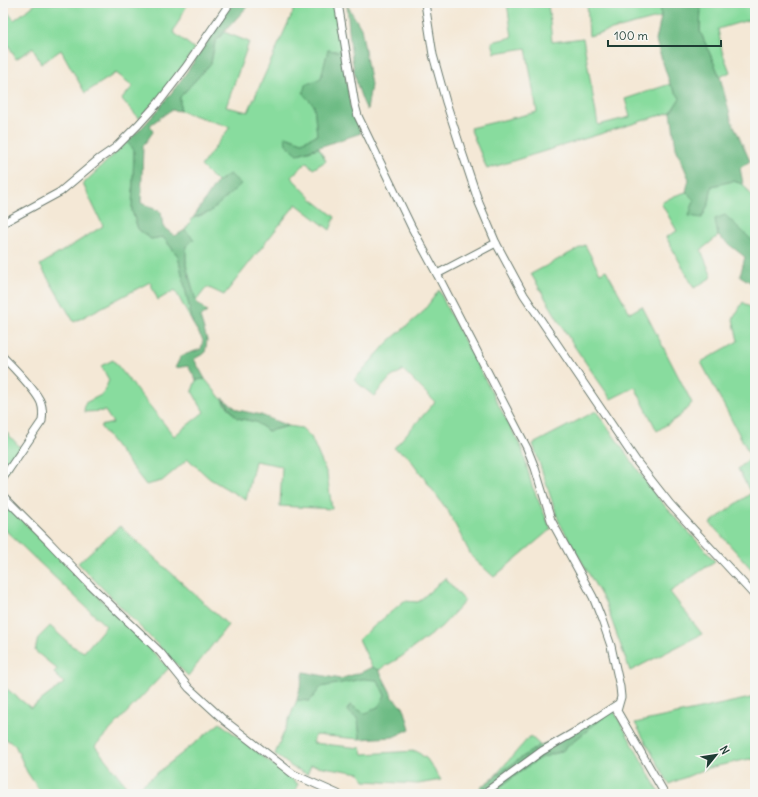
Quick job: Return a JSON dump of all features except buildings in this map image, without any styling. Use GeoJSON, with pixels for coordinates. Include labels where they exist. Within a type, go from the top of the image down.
{"type":"FeatureCollection","features":[{"type":"Feature","properties":{"kind":"street"},"geometry":{"type":"LineString","coordinates":[[3,223],[60,192],[99,159],[115,148],[159,102],[186,67],[230,3]]}},
{"type":"Feature","properties":{"kind":"street"},"geometry":{"type":"LineString","coordinates":[[338,3],[358,116],[396,198],[527,448],[551,520],[593,597],[611,646],[620,687],[621,697],[618,704],[618,711],[665,794]]}},
{"type":"Feature","properties":{"kind":"street"},"geometry":{"type":"LineString","coordinates":[[425,3],[433,55],[446,102],[479,203],[496,243],[524,295],[637,462],[670,504],[755,596]]}},
{"type":"Feature","properties":{"kind":"street"},"geometry":{"type":"LineString","coordinates":[[437,274],[496,243]]}},
{"type":"Feature","properties":{"kind":"street"},"geometry":{"type":"LineString","coordinates":[[3,357],[29,386],[40,401],[43,412],[42,421],[3,478]]}},
{"type":"Feature","properties":{"kind":"street"},"geometry":{"type":"LineString","coordinates":[[3,496],[38,530],[90,585],[160,652],[189,688],[224,721],[292,774],[338,794]]}},
{"type":"Feature","properties":{"kind":"street"},"geometry":{"type":"LineString","coordinates":[[483,794],[542,751],[618,704]]}},
{"type":"Feature","properties":{"kind":"green space"},"geometry":{"type":"Polygon","coordinates":[[[37,3],[188,3],[173,32],[195,49],[167,87],[139,119],[122,99],[133,86],[116,73],[85,93],[61,50],[41,64],[33,48],[16,59],[3,35],[3,6],[14,20],[37,3]]]}},
{"type":"Feature","properties":{"kind":"green space"},"geometry":{"type":"Polygon","coordinates":[[[234,3],[248,3],[246,8],[215,42],[211,63],[180,97],[180,111],[171,110],[150,125],[153,132],[143,146],[141,203],[161,212],[163,227],[175,236],[185,230],[194,239],[186,246],[186,265],[196,301],[207,312],[200,317],[207,340],[205,353],[194,359],[205,379],[196,380],[188,366],[175,368],[181,356],[201,349],[203,340],[193,324],[178,256],[163,237],[151,239],[138,229],[132,211],[134,150],[127,142],[142,128],[169,96],[234,3]]]}},
{"type":"Feature","properties":{"kind":"green space"},"geometry":{"type":"Polygon","coordinates":[[[297,3],[335,3],[342,52],[328,50],[321,78],[306,85],[314,105],[317,135],[302,142],[286,136],[298,154],[319,148],[326,161],[313,169],[307,162],[291,177],[312,199],[335,217],[330,230],[296,204],[224,295],[207,287],[196,301],[186,265],[186,246],[194,239],[185,230],[193,218],[210,212],[230,174],[217,182],[201,166],[230,127],[180,111],[180,97],[211,63],[215,42],[224,32],[249,42],[226,107],[248,112],[297,3]]]}},
{"type":"Feature","properties":{"kind":"green space"},"geometry":{"type":"Polygon","coordinates":[[[507,3],[548,3],[552,42],[583,38],[598,125],[630,117],[625,99],[670,84],[680,98],[671,112],[487,169],[470,128],[537,112],[526,48],[495,53],[492,42],[512,37],[507,3]]]}},
{"type":"Feature","properties":{"kind":"green space"},"geometry":{"type":"Polygon","coordinates":[[[587,3],[660,3],[661,17],[589,36],[587,3]]]}},
{"type":"Feature","properties":{"kind":"green space"},"geometry":{"type":"Polygon","coordinates":[[[660,3],[703,3],[701,4],[700,31],[720,77],[731,119],[750,161],[740,168],[743,184],[733,181],[712,186],[709,203],[702,218],[689,216],[694,200],[686,192],[689,179],[676,148],[671,112],[680,98],[670,84],[656,41],[661,17],[660,3]]]}},
{"type":"Feature","properties":{"kind":"green space"},"geometry":{"type":"Polygon","coordinates":[[[755,3],[755,18],[718,29],[722,51],[730,72],[720,77],[700,31],[701,4],[755,3]]]}},
{"type":"Feature","properties":{"kind":"green space"},"geometry":{"type":"Polygon","coordinates":[[[347,5],[361,28],[371,85],[367,110],[354,73],[347,5]]]}},
{"type":"Feature","properties":{"kind":"green space"},"geometry":{"type":"Polygon","coordinates":[[[328,50],[342,52],[351,109],[361,133],[298,154],[286,144],[285,136],[302,142],[317,135],[314,105],[303,94],[305,85],[321,78],[328,50]]]}},
{"type":"Feature","properties":{"kind":"green space"},"geometry":{"type":"Polygon","coordinates":[[[127,142],[134,150],[132,211],[138,229],[151,239],[163,237],[178,256],[193,324],[175,290],[158,300],[150,282],[74,322],[40,265],[103,226],[83,184],[127,142]]]}},
{"type":"Feature","properties":{"kind":"green space"},"geometry":{"type":"Polygon","coordinates":[[[230,174],[241,184],[210,212],[193,218],[217,182],[230,174]]]}},
{"type":"Feature","properties":{"kind":"green space"},"geometry":{"type":"Polygon","coordinates":[[[733,181],[743,184],[755,200],[755,243],[716,219],[718,236],[701,250],[712,277],[694,288],[666,237],[677,231],[661,203],[686,192],[694,200],[709,203],[712,186],[733,181]]]}},
{"type":"Feature","properties":{"kind":"green space"},"geometry":{"type":"Polygon","coordinates":[[[725,215],[755,243],[755,285],[740,276],[745,257],[718,236],[715,219],[725,215]]]}},
{"type":"Feature","properties":{"kind":"green space"},"geometry":{"type":"Polygon","coordinates":[[[585,245],[600,273],[606,270],[630,313],[642,306],[692,403],[680,416],[657,431],[635,387],[611,399],[572,343],[531,274],[585,245]]]}},
{"type":"Feature","properties":{"kind":"green space"},"geometry":{"type":"Polygon","coordinates":[[[439,290],[448,310],[522,449],[532,486],[551,529],[494,577],[472,557],[448,511],[408,456],[394,448],[435,402],[403,370],[390,378],[374,396],[354,380],[389,341],[422,313],[439,290]]]}},
{"type":"Feature","properties":{"kind":"green space"},"geometry":{"type":"Polygon","coordinates":[[[743,302],[752,309],[755,307],[755,573],[710,523],[751,493],[738,469],[751,457],[701,362],[738,341],[733,319],[743,302]]]}},
{"type":"Feature","properties":{"kind":"green space"},"geometry":{"type":"Polygon","coordinates":[[[113,360],[174,436],[204,412],[192,391],[196,380],[205,379],[237,418],[256,422],[268,431],[288,426],[302,428],[311,437],[327,474],[332,509],[280,506],[282,466],[255,461],[246,500],[210,479],[188,459],[162,481],[146,485],[100,426],[113,423],[105,411],[84,412],[85,403],[103,394],[109,380],[101,366],[113,360]]]}},
{"type":"Feature","properties":{"kind":"green space"},"geometry":{"type":"Polygon","coordinates":[[[222,398],[238,410],[261,415],[288,426],[268,431],[256,422],[237,418],[222,398]]]}},
{"type":"Feature","properties":{"kind":"green space"},"geometry":{"type":"Polygon","coordinates":[[[596,411],[657,497],[715,561],[670,592],[702,634],[630,671],[605,602],[559,522],[533,444],[596,411]]]}},
{"type":"Feature","properties":{"kind":"green space"},"geometry":{"type":"Polygon","coordinates":[[[4,430],[20,447],[3,478],[4,430]]]}},
{"type":"Feature","properties":{"kind":"green space"},"geometry":{"type":"Polygon","coordinates":[[[3,501],[169,668],[95,746],[132,793],[220,723],[298,784],[294,794],[42,794],[27,772],[15,745],[3,737],[3,686],[31,708],[64,683],[54,673],[57,669],[35,651],[38,638],[50,626],[72,646],[84,652],[106,626],[3,528],[3,501]]]}},
{"type":"Feature","properties":{"kind":"green space"},"geometry":{"type":"Polygon","coordinates":[[[120,526],[228,625],[188,676],[78,563],[120,526]]]}},
{"type":"Feature","properties":{"kind":"green space"},"geometry":{"type":"Polygon","coordinates":[[[445,578],[465,601],[441,627],[401,657],[379,670],[372,667],[359,639],[404,601],[418,602],[445,578]]]}},
{"type":"Feature","properties":{"kind":"green space"},"geometry":{"type":"Polygon","coordinates":[[[372,667],[379,670],[394,699],[404,708],[410,729],[393,737],[360,739],[358,719],[347,711],[350,705],[366,714],[379,706],[385,695],[377,680],[363,679],[321,687],[310,701],[297,700],[304,672],[340,679],[372,667]]]}},
{"type":"Feature","properties":{"kind":"green space"},"geometry":{"type":"Polygon","coordinates":[[[363,678],[378,680],[385,696],[379,706],[365,714],[350,705],[347,710],[358,719],[360,739],[315,735],[313,743],[361,748],[363,754],[416,751],[427,759],[441,780],[418,784],[365,781],[360,773],[311,765],[307,774],[292,767],[275,754],[297,700],[310,701],[321,687],[363,678]]]}},
{"type":"Feature","properties":{"kind":"green space"},"geometry":{"type":"Polygon","coordinates":[[[755,697],[755,760],[749,759],[708,768],[669,784],[635,723],[755,697]]]}},
{"type":"Feature","properties":{"kind":"green space"},"geometry":{"type":"Polygon","coordinates":[[[613,709],[660,794],[490,794],[538,759],[562,751],[613,709]]]}},
{"type":"Feature","properties":{"kind":"green space"},"geometry":{"type":"Polygon","coordinates":[[[613,709],[562,751],[538,759],[490,794],[473,794],[495,776],[540,745],[567,736],[613,709]]]}},
{"type":"Feature","properties":{"kind":"green space"},"geometry":{"type":"Polygon","coordinates":[[[530,736],[540,745],[495,776],[530,736]]]}},
{"type":"Feature","properties":{"kind":"green space"},"geometry":{"type":"Polygon","coordinates":[[[337,787],[373,794],[347,794],[337,787]]]}}]}
